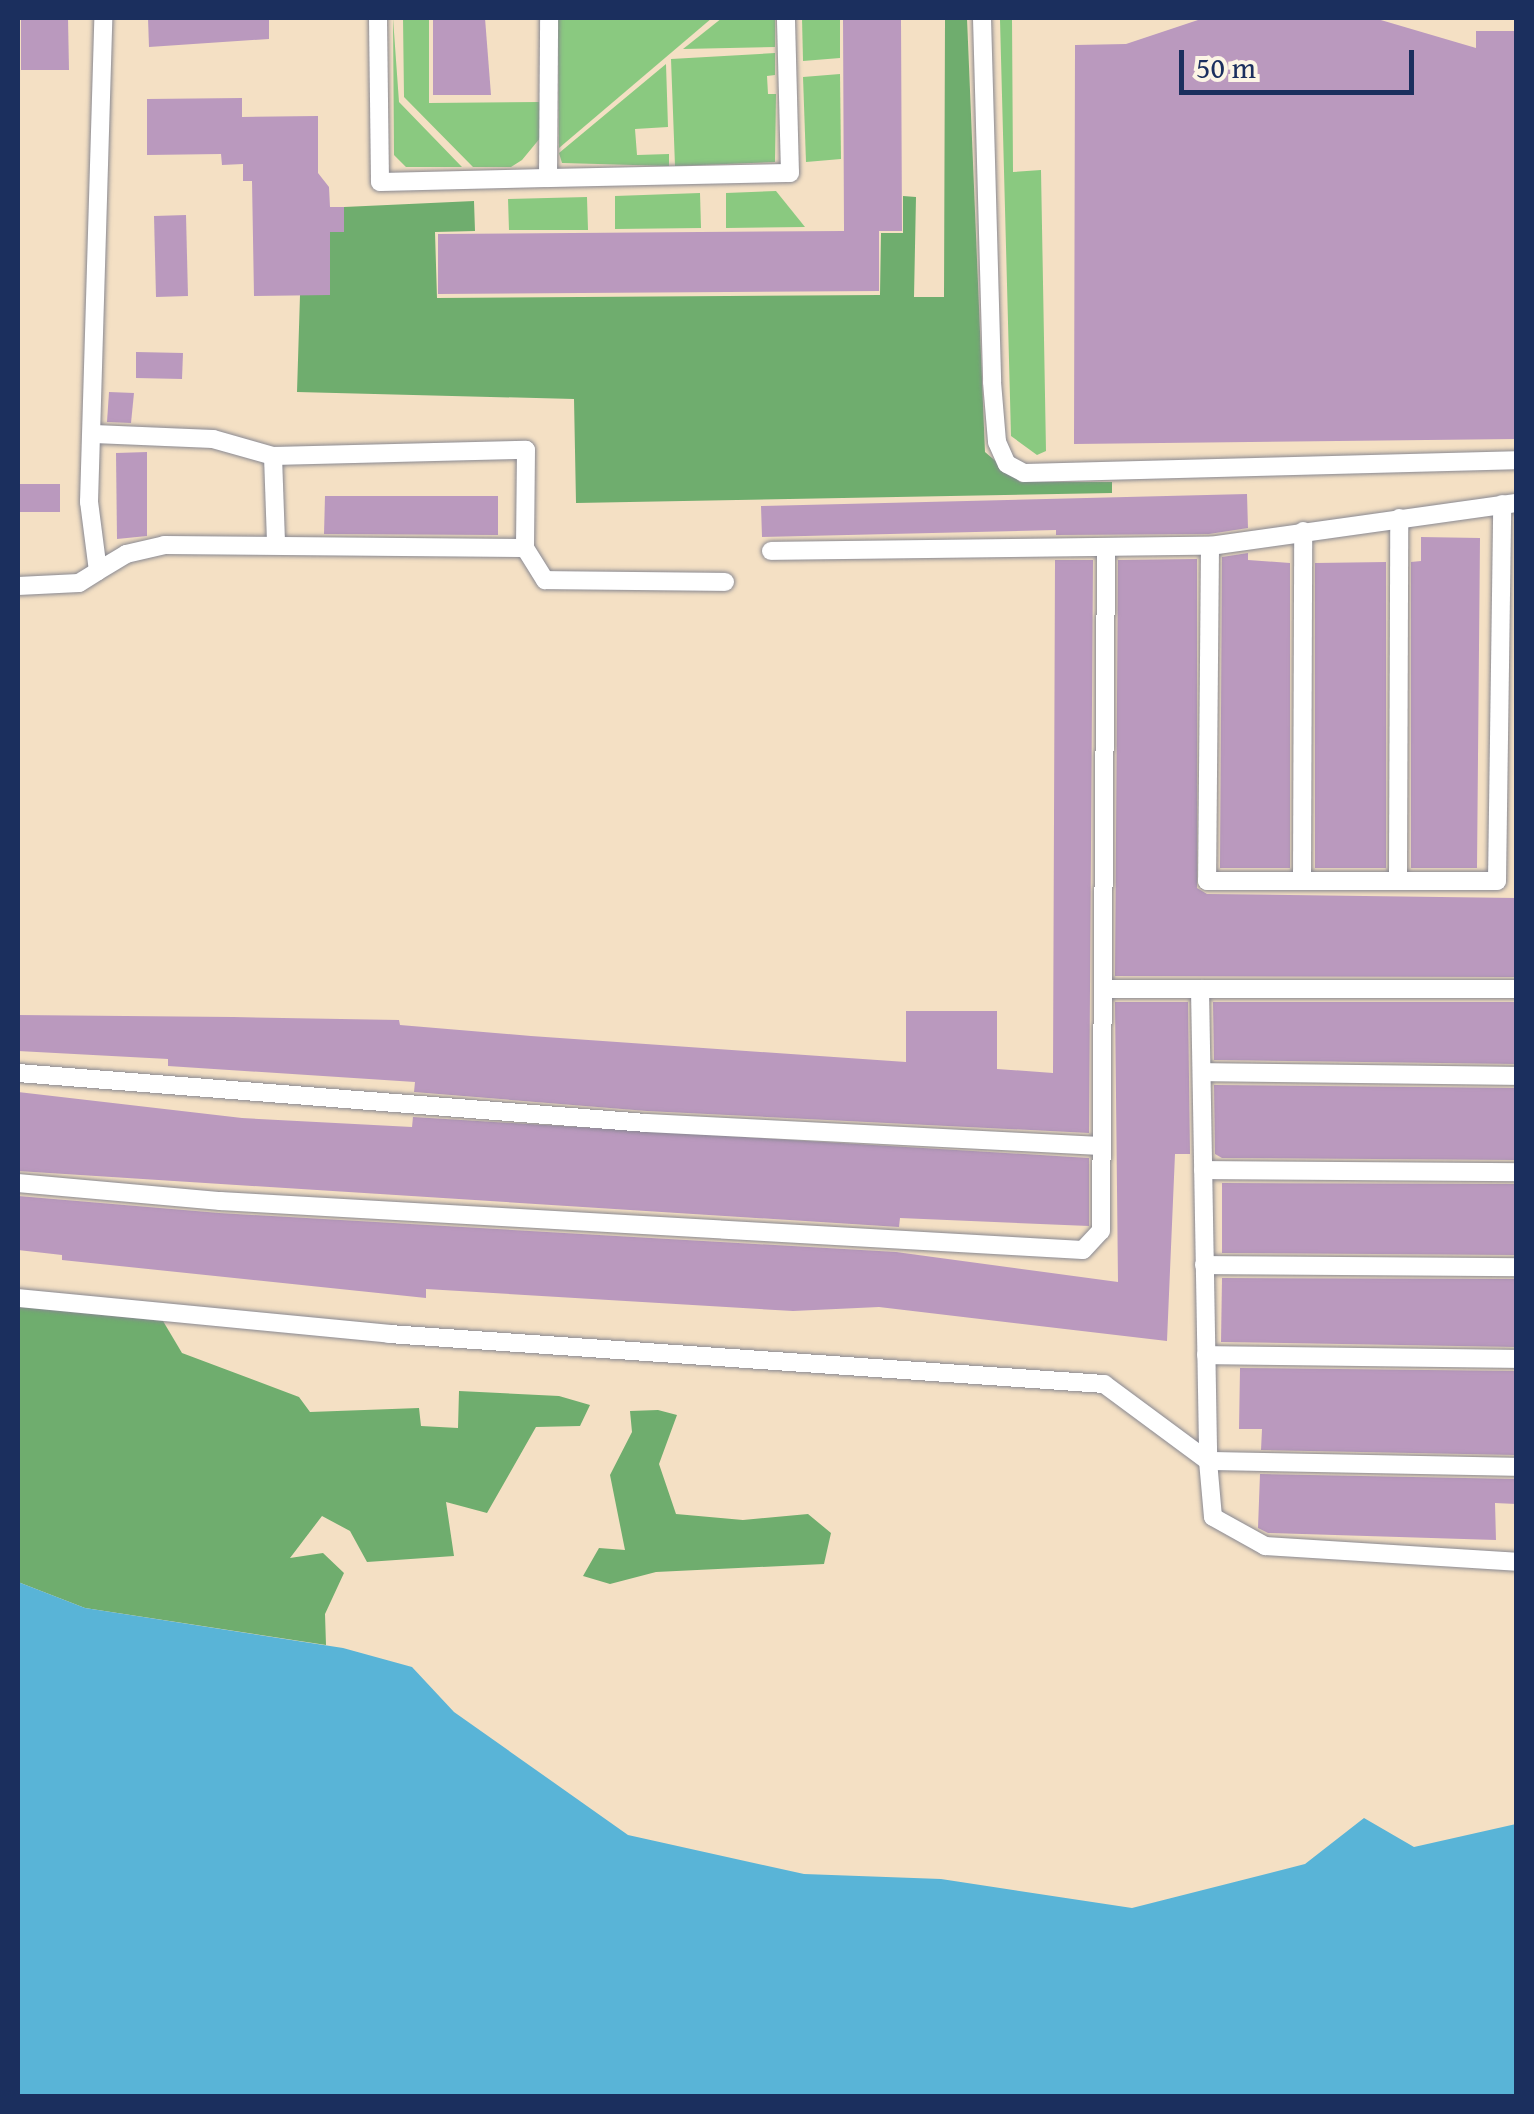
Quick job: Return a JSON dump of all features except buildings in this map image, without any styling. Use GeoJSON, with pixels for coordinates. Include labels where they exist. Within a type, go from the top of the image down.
{"type":"FeatureCollection","features":[{"type":"Feature","properties":{"kind":"lane"},"geometry":{"type":"LineString","coordinates":[[98,571],[89,502],[94,434],[103,18]]}},
{"type":"Feature","properties":{"kind":"lane"},"geometry":{"type":"LineString","coordinates":[[378,18],[380,182],[790,173],[786,18]]}},
{"type":"Feature","properties":{"kind":"lane"},"geometry":{"type":"LineString","coordinates":[[548,178],[550,18]]}},
{"type":"Feature","properties":{"kind":"lane"},"geometry":{"type":"LineString","coordinates":[[982,18],[992,382],[997,442],[1007,464],[1024,472],[1516,460]]}},
{"type":"Feature","properties":{"kind":"lane"},"geometry":{"type":"LineString","coordinates":[[94,434],[213,439],[274,456],[526,450],[525,548],[545,580],[725,582]]}},
{"type":"Feature","properties":{"kind":"lane"},"geometry":{"type":"LineString","coordinates":[[274,456],[276,544]]}},
{"type":"Feature","properties":{"kind":"lane"},"geometry":{"type":"LineString","coordinates":[[771,551],[1210,546],[1509,504],[1497,880],[1206,881],[1210,546]]}},
{"type":"Feature","properties":{"kind":"lane"},"geometry":{"type":"LineString","coordinates":[[1398,881],[1399,518]]}},
{"type":"Feature","properties":{"kind":"lane"},"geometry":{"type":"LineString","coordinates":[[1302,881],[1303,531]]}},
{"type":"Feature","properties":{"kind":"lane"},"geometry":{"type":"LineString","coordinates":[[18,586],[80,583],[126,554],[164,545],[525,548]]}},
{"type":"Feature","properties":{"kind":"lane"},"geometry":{"type":"LineString","coordinates":[[18,1183],[220,1201],[1083,1250],[1100,1230],[1106,547]]}},
{"type":"Feature","properties":{"kind":"lane"},"geometry":{"type":"LineString","coordinates":[[1103,989],[1516,989]]}},
{"type":"Feature","properties":{"kind":"lane"},"geometry":{"type":"LineString","coordinates":[[1200,990],[1208,1461],[1214,1517],[1265,1546],[1516,1562]]}},
{"type":"Feature","properties":{"kind":"lane"},"geometry":{"type":"LineString","coordinates":[[18,1072],[646,1123],[1102,1146]]}},
{"type":"Feature","properties":{"kind":"lane"},"geometry":{"type":"LineString","coordinates":[[1202,1072],[1516,1076]]}},
{"type":"Feature","properties":{"kind":"lane"},"geometry":{"type":"LineString","coordinates":[[1203,1170],[1516,1172]]}},
{"type":"Feature","properties":{"kind":"lane"},"geometry":{"type":"LineString","coordinates":[[1204,1265],[1516,1267]]}},
{"type":"Feature","properties":{"kind":"lane"},"geometry":{"type":"LineString","coordinates":[[18,1298],[389,1334],[1104,1384],[1208,1461],[1516,1467]]}},
{"type":"Feature","properties":{"kind":"lane"},"geometry":{"type":"LineString","coordinates":[[1206,1354],[1516,1359]]}},
{"type":"Feature","properties":{"kind":"green space"},"geometry":{"type":"Polygon","coordinates":[[[393,18],[399,102],[462,167],[406,167],[394,155],[393,18]]]}},
{"type":"Feature","properties":{"kind":"green space"},"geometry":{"type":"Polygon","coordinates":[[[403,18],[429,18],[429,103],[541,102],[541,137],[522,160],[511,167],[473,167],[404,97],[403,18]]]}},
{"type":"Feature","properties":{"kind":"green space"},"geometry":{"type":"Polygon","coordinates":[[[558,18],[712,18],[559,148],[558,18]]]}},
{"type":"Feature","properties":{"kind":"green space"},"geometry":{"type":"Polygon","coordinates":[[[722,18],[775,18],[775,47],[683,49],[722,18]]]}},
{"type":"Feature","properties":{"kind":"green space"},"geometry":{"type":"Polygon","coordinates":[[[802,18],[840,18],[840,58],[803,61],[802,18]]]}},
{"type":"Feature","properties":{"kind":"green space"},"geometry":{"type":"Polygon","coordinates":[[[945,18],[967,18],[985,452],[1020,482],[1112,482],[1112,493],[576,503],[574,399],[297,392],[300,295],[330,294],[330,232],[344,232],[344,207],[474,201],[475,231],[435,232],[437,298],[880,295],[881,233],[903,233],[903,196],[916,197],[914,297],[944,297],[945,18]]]}},
{"type":"Feature","properties":{"kind":"green space"},"geometry":{"type":"Polygon","coordinates":[[[1012,18],[1013,172],[1041,170],[1046,451],[1037,455],[1011,436],[1000,20],[1012,18]]]}},
{"type":"Feature","properties":{"kind":"green space"},"geometry":{"type":"Polygon","coordinates":[[[775,53],[775,75],[767,76],[768,94],[776,94],[775,162],[675,166],[671,59],[775,53]]]}},
{"type":"Feature","properties":{"kind":"green space"},"geometry":{"type":"Polygon","coordinates":[[[666,64],[668,127],[635,129],[637,155],[669,154],[669,166],[562,163],[559,153],[666,64]]]}},
{"type":"Feature","properties":{"kind":"green space"},"geometry":{"type":"Polygon","coordinates":[[[840,74],[841,159],[806,162],[803,77],[840,74]]]}},
{"type":"Feature","properties":{"kind":"green space"},"geometry":{"type":"Polygon","coordinates":[[[776,191],[805,227],[726,228],[726,193],[776,191]]]}},
{"type":"Feature","properties":{"kind":"green space"},"geometry":{"type":"Polygon","coordinates":[[[700,193],[701,228],[615,229],[615,196],[700,193]]]}},
{"type":"Feature","properties":{"kind":"green space"},"geometry":{"type":"Polygon","coordinates":[[[587,197],[588,230],[509,230],[508,199],[587,197]]]}},
{"type":"Feature","properties":{"kind":"green space"},"geometry":{"type":"Polygon","coordinates":[[[18,1306],[163,1321],[182,1353],[299,1397],[310,1412],[419,1408],[421,1426],[458,1428],[459,1391],[559,1396],[590,1405],[580,1426],[536,1427],[487,1513],[446,1502],[454,1556],[367,1562],[350,1531],[322,1516],[290,1558],[323,1553],[344,1573],[325,1614],[326,1645],[85,1608],[18,1582],[18,1306]]]}},
{"type":"Feature","properties":{"kind":"green space"},"geometry":{"type":"Polygon","coordinates":[[[658,1410],[677,1415],[659,1464],[676,1514],[743,1520],[808,1514],[831,1533],[824,1564],[656,1572],[610,1584],[583,1576],[599,1548],[625,1550],[610,1475],[632,1432],[630,1411],[658,1410]]]}},
{"type":"Feature","properties":{"kind":"water"},"geometry":{"type":"Polygon","coordinates":[[[18,1582],[85,1608],[343,1648],[412,1667],[454,1712],[628,1835],[804,1874],[941,1879],[1132,1908],[1305,1864],[1364,1818],[1414,1847],[1516,1824],[1516,2096],[18,2096],[18,1582]]]}}]}
